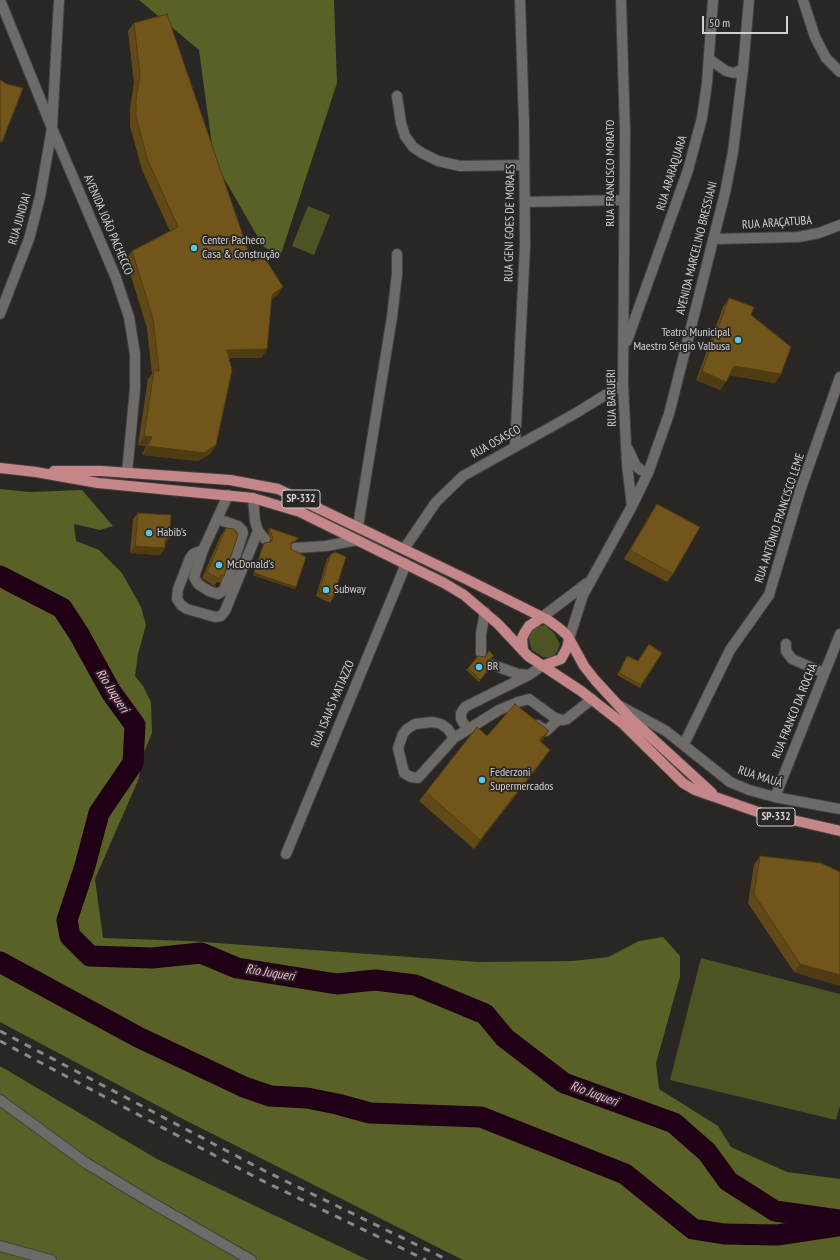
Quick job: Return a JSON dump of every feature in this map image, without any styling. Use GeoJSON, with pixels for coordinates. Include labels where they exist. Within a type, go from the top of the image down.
{"type":"FeatureCollection","features":[{"type":"Feature","properties":{"kind":"main road","name":"SP-332"},"geometry":{"type":"LineString","coordinates":[[0,468],[36,472],[98,483],[253,498],[300,512],[406,564],[464,595],[485,612],[523,651],[542,666],[592,699],[622,723],[683,783],[695,790],[758,812],[840,831]]}},
{"type":"Feature","properties":{"kind":"main road","name":"SP-332"},"geometry":{"type":"LineString","coordinates":[[36,472],[127,473],[230,480],[260,485],[278,489],[358,526],[554,624],[569,639],[584,666],[638,726],[715,796]]}},
{"type":"Feature","properties":{"kind":"main road"},"geometry":{"type":"LineString","coordinates":[[523,651],[522,638],[525,632],[529,626],[542,618]]}},
{"type":"Feature","properties":{"kind":"main road"},"geometry":{"type":"LineString","coordinates":[[542,666],[561,659],[567,648],[569,639]]}},
{"type":"Feature","properties":{"kind":"street","name":"AVENIDA JOÃO PACHECCO"},"geometry":{"type":"LineString","coordinates":[[0,0],[52,128],[116,278],[129,317],[135,354],[135,390],[127,473]]}},
{"type":"Feature","properties":{"kind":"street","name":"RUA JUNDIAI"},"geometry":{"type":"LineString","coordinates":[[0,314],[29,239],[40,197],[52,128],[59,0]]}},
{"type":"Feature","properties":{"kind":"street","name":"RUA GENI GOES DE MORAES"},"geometry":{"type":"LineString","coordinates":[[515,447],[525,202],[520,0]]}},
{"type":"Feature","properties":{"kind":"street","name":"RUA FRANCISCO MORATO"},"geometry":{"type":"LineString","coordinates":[[621,0],[625,132],[625,347]]}},
{"type":"Feature","properties":{"kind":"street","name":"RUA ARARAQUARA"},"geometry":{"type":"LineString","coordinates":[[625,347],[688,170],[702,118],[709,59],[713,0]]}},
{"type":"Feature","properties":{"kind":"street","name":"AVENIDA MARCELINO BRESSIANI"},"geometry":{"type":"LineString","coordinates":[[569,639],[579,606],[648,473],[669,414],[734,152],[743,69],[748,0]]}},
{"type":"Feature","properties":{"kind":"street"},"geometry":{"type":"LineString","coordinates":[[803,0],[816,37],[826,58],[840,72]]}},
{"type":"Feature","properties":{"kind":"street"},"geometry":{"type":"LineString","coordinates":[[709,59],[726,71],[734,73],[743,69]]}},
{"type":"Feature","properties":{"kind":"street"},"geometry":{"type":"LineString","coordinates":[[397,96],[400,123],[405,136],[413,147],[422,153],[438,161],[460,166],[524,165]]}},
{"type":"Feature","properties":{"kind":"street"},"geometry":{"type":"LineString","coordinates":[[525,202],[624,200]]}},
{"type":"Feature","properties":{"kind":"street","name":"RUA ARAÇATUBA"},"geometry":{"type":"LineString","coordinates":[[713,239],[798,237],[818,233],[840,225]]}},
{"type":"Feature","properties":{"kind":"street"},"geometry":{"type":"LineString","coordinates":[[358,526],[392,317],[397,274],[397,254]]}},
{"type":"Feature","properties":{"kind":"street","name":"RUA BARUERI"},"geometry":{"type":"LineString","coordinates":[[625,347],[624,384],[628,481],[632,506]]}},
{"type":"Feature","properties":{"kind":"street","name":"RUA ANTÔNIO FRANCISCO LEME"},"geometry":{"type":"LineString","coordinates":[[684,744],[730,650],[769,596],[800,491],[840,377]]}},
{"type":"Feature","properties":{"kind":"street","name":"RUA OSASCO"},"geometry":{"type":"LineString","coordinates":[[404,548],[436,502],[463,476],[624,384]]}},
{"type":"Feature","properties":{"kind":"street","name":"RUA BARUERI"},"geometry":{"type":"LineString","coordinates":[[627,448],[636,466],[648,473]]}},
{"type":"Feature","properties":{"kind":"street"},"geometry":{"type":"LineString","coordinates":[[217,519],[238,526],[243,533],[224,590],[221,593],[209,591],[195,581],[194,573],[203,550],[217,519],[228,495]]}},
{"type":"Feature","properties":{"kind":"street"},"geometry":{"type":"LineString","coordinates":[[203,550],[193,554],[190,558],[178,589],[177,599],[181,605],[187,609],[215,617],[221,616],[225,611],[262,534],[255,521],[253,498]]}},
{"type":"Feature","properties":{"kind":"street"},"geometry":{"type":"LineString","coordinates":[[295,548],[326,546],[357,540]]}},
{"type":"Feature","properties":{"kind":"street","name":"RUA ISAIAS MATIAZZO"},"geometry":{"type":"LineString","coordinates":[[286,854],[406,564]]}},
{"type":"Feature","properties":{"kind":"street"},"geometry":{"type":"LineString","coordinates":[[542,618],[592,579]]}},
{"type":"Feature","properties":{"kind":"street"},"geometry":{"type":"LineString","coordinates":[[481,653],[481,634],[485,612]]}},
{"type":"Feature","properties":{"kind":"street","name":"RUA FRANCO DA ROCHA"},"geometry":{"type":"LineString","coordinates":[[775,797],[840,634]]}},
{"type":"Feature","properties":{"kind":"street"},"geometry":{"type":"LineString","coordinates":[[786,644],[786,651],[792,659],[824,673]]}},
{"type":"Feature","properties":{"kind":"street"},"geometry":{"type":"LineString","coordinates":[[493,665],[518,674],[529,675]]}},
{"type":"Feature","properties":{"kind":"street"},"geometry":{"type":"LineString","coordinates":[[466,728],[461,719],[465,707],[529,675],[542,666]]}},
{"type":"Feature","properties":{"kind":"street"},"geometry":{"type":"LineString","coordinates":[[454,738],[448,729],[441,724],[432,722],[415,724],[403,734],[398,748],[404,772],[410,778],[418,778],[454,738],[466,728],[513,704],[529,699],[558,720]]}},
{"type":"Feature","properties":{"kind":"street"},"geometry":{"type":"LineString","coordinates":[[513,704],[546,731],[558,720],[567,719],[592,699]]}},
{"type":"Feature","properties":{"kind":"street","name":"RUA MAUÁ"},"geometry":{"type":"LineString","coordinates":[[618,704],[666,731],[684,744],[700,760],[730,782],[749,790],[775,797],[840,808]]}},
{"type":"Feature","properties":{"kind":"street"},"geometry":{"type":"LineString","coordinates":[[0,1100],[86,1162],[147,1200],[251,1260]]}},
{"type":"Feature","properties":{"kind":"street"},"geometry":{"type":"LineString","coordinates":[[0,1246],[51,1260]]}},
{"type":"Feature","properties":{"kind":"green space"},"geometry":{"type":"Polygon","coordinates":[[[139,0],[334,0],[337,83],[280,257],[263,246],[214,161],[199,50],[139,0]]]}},
{"type":"Feature","properties":{"kind":"green space"},"geometry":{"type":"Polygon","coordinates":[[[308,206],[330,215],[314,255],[292,246],[308,206]]]}},
{"type":"Feature","properties":{"kind":"green space"},"geometry":{"type":"Polygon","coordinates":[[[0,489],[29,492],[82,490],[113,526],[100,530],[74,524],[76,541],[99,550],[122,573],[141,607],[146,625],[138,654],[135,676],[143,686],[151,702],[152,733],[142,757],[139,778],[95,879],[103,938],[189,941],[479,962],[573,961],[608,957],[639,941],[663,937],[680,956],[680,977],[656,1063],[659,1089],[718,1126],[731,1147],[787,1172],[840,1179],[840,1260],[463,1260],[177,1116],[0,1022],[0,489]]]}},
{"type":"Feature","properties":{"kind":"green space"},"geometry":{"type":"Polygon","coordinates":[[[545,625],[554,633],[560,644],[557,652],[551,658],[543,657],[532,650],[528,637],[533,627],[545,625]]]}},
{"type":"Feature","properties":{"kind":"green space"},"geometry":{"type":"Polygon","coordinates":[[[701,958],[840,994],[840,1106],[836,1120],[670,1080],[701,958]]]}},
{"type":"Feature","properties":{"kind":"green space"},"geometry":{"type":"Polygon","coordinates":[[[0,1066],[157,1159],[368,1260],[0,1260],[0,1066]]]}},
{"type":"Feature","properties":{"kind":"building","name":"Center Pacheco Casa & Construção"},"geometry":{"type":"Polygon","coordinates":[[[167,14],[252,262],[263,255],[283,287],[272,295],[267,349],[227,350],[232,370],[216,445],[204,453],[148,446],[152,437],[144,436],[154,370],[159,371],[153,319],[132,251],[178,227],[148,161],[136,117],[136,100],[140,75],[134,23],[167,14]]]}},
{"type":"Feature","properties":{"kind":"building"},"geometry":{"type":"Polygon","coordinates":[[[0,80],[7,84],[23,88],[2,142],[0,141],[0,80]]]}},
{"type":"Feature","properties":{"kind":"building","name":"Teatro Municipal Maestro Sérgio Valbusa"},"geometry":{"type":"Polygon","coordinates":[[[729,298],[754,307],[751,315],[791,347],[781,374],[734,366],[726,382],[702,371],[729,298]]]}},
{"type":"Feature","properties":{"kind":"building"},"geometry":{"type":"Polygon","coordinates":[[[657,504],[700,527],[673,574],[630,550],[657,504]]]}},
{"type":"Feature","properties":{"kind":"building","name":"Habib's"},"geometry":{"type":"Polygon","coordinates":[[[138,513],[171,515],[169,538],[165,540],[165,548],[135,546],[138,513]]]}},
{"type":"Feature","properties":{"kind":"building","name":"McDonald's"},"geometry":{"type":"Polygon","coordinates":[[[226,528],[234,529],[238,535],[224,576],[221,575],[219,579],[207,572],[226,528]]]}},
{"type":"Feature","properties":{"kind":"building"},"geometry":{"type":"Polygon","coordinates":[[[269,528],[299,538],[291,543],[291,549],[306,557],[296,587],[254,573],[264,543],[271,542],[273,538],[269,528]]]}},
{"type":"Feature","properties":{"kind":"building"},"geometry":{"type":"Polygon","coordinates":[[[335,552],[346,557],[333,598],[319,592],[330,555],[335,552]]]}},
{"type":"Feature","properties":{"kind":"building"},"geometry":{"type":"Polygon","coordinates":[[[649,644],[662,653],[641,685],[619,673],[627,656],[638,661],[649,644]]]}},
{"type":"Feature","properties":{"kind":"building","name":"BR"},"geometry":{"type":"Polygon","coordinates":[[[489,651],[494,656],[489,660],[490,668],[480,680],[468,668],[478,656],[485,657],[489,651]]]}},
{"type":"Feature","properties":{"kind":"building","name":"Federzoni Supermercados"},"geometry":{"type":"Polygon","coordinates":[[[515,704],[549,731],[539,740],[550,750],[480,840],[426,792],[477,727],[487,736],[515,704]]]}},
{"type":"Feature","properties":{"kind":"building"},"geometry":{"type":"Polygon","coordinates":[[[760,856],[821,863],[840,872],[840,975],[800,964],[754,894],[760,856]]]}},
{"type":"Feature","properties":{"kind":"waterway","name":"Rio Juqueri"},"geometry":{"type":"LineString","coordinates":[[0,576],[62,608],[79,634],[111,692],[135,725],[133,763],[99,813],[85,866],[67,920],[70,936],[90,956],[152,958],[201,953],[237,968],[337,984],[375,980],[415,985],[485,1014],[505,1038],[564,1083],[674,1123],[707,1152],[728,1181],[775,1211],[840,1220]]}},
{"type":"Feature","properties":{"kind":"waterway"},"geometry":{"type":"LineString","coordinates":[[0,962],[138,1037],[244,1087],[270,1096],[307,1098],[370,1113],[481,1117],[625,1174],[693,1229],[724,1234],[777,1235],[837,1226]]}},
{"type":"Feature","properties":{"kind":"railway"},"geometry":{"type":"LineString","coordinates":[[0,1031],[263,1170],[448,1260]]}},
{"type":"Feature","properties":{"kind":"railway"},"geometry":{"type":"LineString","coordinates":[[0,1041],[259,1179],[426,1260]]}},
{"type":"Feature","properties":{"kind":"place","name":"Center Pacheco Casa & Construção"},"geometry":{"type":"Point","coordinates":[194,248]}},
{"type":"Feature","properties":{"kind":"place","name":"Teatro Municipal Maestro Sérgio Valbusa"},"geometry":{"type":"Point","coordinates":[738,340]}},
{"type":"Feature","properties":{"kind":"place","name":"Habib's"},"geometry":{"type":"Point","coordinates":[149,533]}},
{"type":"Feature","properties":{"kind":"place","name":"McDonald's"},"geometry":{"type":"Point","coordinates":[219,565]}},
{"type":"Feature","properties":{"kind":"place","name":"Subway"},"geometry":{"type":"Point","coordinates":[326,590]}},
{"type":"Feature","properties":{"kind":"place","name":"BR"},"geometry":{"type":"Point","coordinates":[479,667]}},
{"type":"Feature","properties":{"kind":"place","name":"Federzoni Supermercados"},"geometry":{"type":"Point","coordinates":[482,780]}}]}
